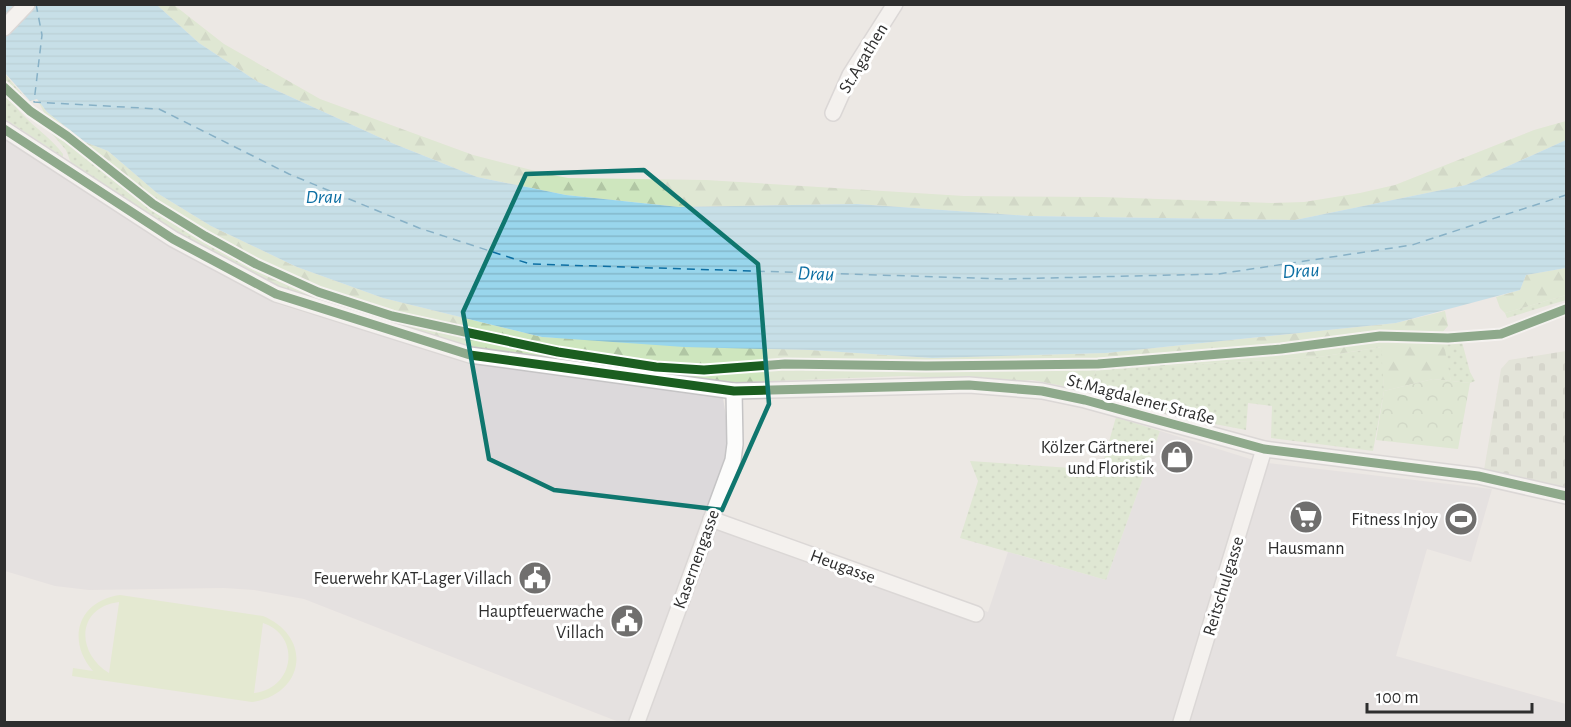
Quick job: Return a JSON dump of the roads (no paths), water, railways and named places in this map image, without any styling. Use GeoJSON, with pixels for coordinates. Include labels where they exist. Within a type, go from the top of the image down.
{"type":"FeatureCollection","features":[{"type":"Feature","properties":{"kind":"street"},"geometry":{"type":"LineString","coordinates":[[4,28],[27,4]]}},
{"type":"Feature","properties":{"kind":"street","name":"St.Agathen"},"geometry":{"type":"LineString","coordinates":[[833,113],[850,75],[895,4]]}},
{"type":"Feature","properties":{"kind":"street","name":"St.Magdalener Straße"},"geometry":{"type":"LineString","coordinates":[[4,129],[173,239],[283,297],[470,355],[734,391],[969,385],[1042,392],[1085,400],[1264,449],[1478,476],[1566,496]]}},
{"type":"Feature","properties":{"kind":"street","name":"Kasernengasse"},"geometry":{"type":"LineString","coordinates":[[637,723],[734,453],[734,391]]}},
{"type":"Feature","properties":{"kind":"street","name":"Reitschulgasse"},"geometry":{"type":"LineString","coordinates":[[1181,723],[1264,449]]}},
{"type":"Feature","properties":{"kind":"street","name":"Heugasse"},"geometry":{"type":"LineString","coordinates":[[711,519],[976,614]]}},
{"type":"Feature","properties":{"kind":"water","name":"Drau"},"geometry":{"type":"Polygon","coordinates":[[[4,5],[157,5],[199,43],[258,82],[392,143],[477,177],[566,195],[679,207],[857,204],[1030,216],[1295,220],[1466,185],[1566,140],[1566,268],[1526,275],[1520,290],[1396,323],[1106,353],[932,358],[811,350],[684,347],[542,337],[383,298],[297,267],[211,226],[157,193],[108,151],[85,142],[47,112],[37,99],[30,101],[5,73],[4,5]]]}},
{"type":"Feature","properties":{"kind":"place","name":"Kölzer Gärtnerei und Floristik"},"geometry":{"type":"Point","coordinates":[1177,457]}},
{"type":"Feature","properties":{"kind":"place","name":"Hausmann"},"geometry":{"type":"Point","coordinates":[1306,517]}},
{"type":"Feature","properties":{"kind":"place","name":"Fitness Injoy"},"geometry":{"type":"Point","coordinates":[1461,519]}},
{"type":"Feature","properties":{"kind":"place","name":"Feuerwehr KAT-Lager Villach"},"geometry":{"type":"Point","coordinates":[535,578]}},
{"type":"Feature","properties":{"kind":"place","name":"Hauptfeuerwache Villach"},"geometry":{"type":"Point","coordinates":[627,621]}}]}
